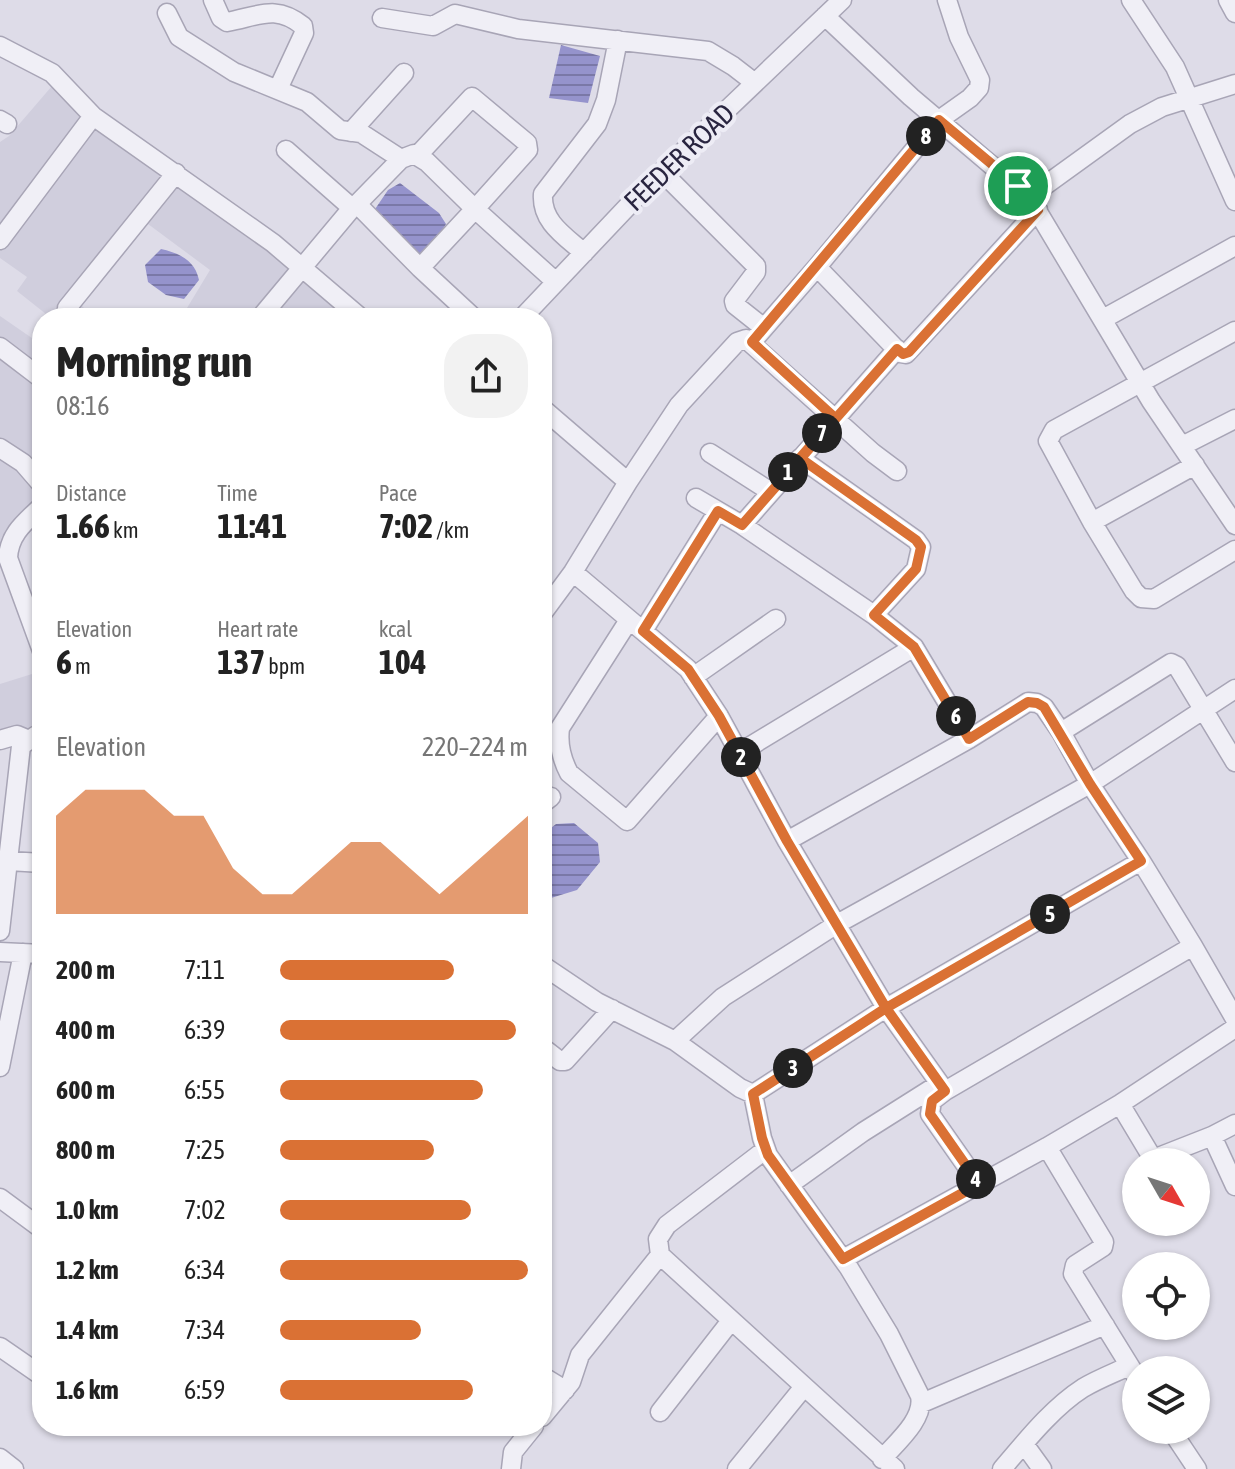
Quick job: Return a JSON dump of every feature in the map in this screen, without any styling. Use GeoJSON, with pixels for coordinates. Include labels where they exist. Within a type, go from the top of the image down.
{"type":"FeatureCollection","features":[{"type":"Feature","properties":{"kind":"street"},"geometry":{"type":"LineString","coordinates":[[213,0],[221,18],[227,22],[278,12],[289,15],[303,26],[304,33],[278,89]]}},
{"type":"Feature","properties":{"kind":"street","name":"FEEDER ROAD"},"geometry":{"type":"LineString","coordinates":[[531,308],[662,172],[842,0]]}},
{"type":"Feature","properties":{"kind":"street"},"geometry":{"type":"LineString","coordinates":[[552,600],[692,388],[737,342],[758,335],[939,120],[970,98],[980,84],[947,0]]}},
{"type":"Feature","properties":{"kind":"street"},"geometry":{"type":"LineString","coordinates":[[1131,0],[1175,67],[1235,201]]}},
{"type":"Feature","properties":{"kind":"street"},"geometry":{"type":"LineString","coordinates":[[1228,0],[1235,13]]}},
{"type":"Feature","properties":{"kind":"street"},"geometry":{"type":"LineString","coordinates":[[167,13],[179,37],[234,72],[307,102],[340,130],[361,133],[410,157],[475,209],[556,282]]}},
{"type":"Feature","properties":{"kind":"street"},"geometry":{"type":"LineString","coordinates":[[382,18],[433,26],[455,14],[518,29],[708,51],[755,83]]}},
{"type":"Feature","properties":{"kind":"street"},"geometry":{"type":"LineString","coordinates":[[825,16],[1033,204],[1142,384],[1232,516]]}},
{"type":"Feature","properties":{"kind":"street"},"geometry":{"type":"LineString","coordinates":[[584,253],[546,217],[542,206],[543,194],[597,124],[606,100],[618,40]]}},
{"type":"Feature","properties":{"kind":"street"},"geometry":{"type":"LineString","coordinates":[[0,46],[52,73],[93,116],[273,243],[302,268],[336,308]]}},
{"type":"Feature","properties":{"kind":"street"},"geometry":{"type":"LineString","coordinates":[[351,132],[404,73]]}},
{"type":"Feature","properties":{"kind":"street"},"geometry":{"type":"LineString","coordinates":[[817,267],[897,349],[903,354],[909,352],[1033,204],[1130,124],[1162,107],[1235,84]]}},
{"type":"Feature","properties":{"kind":"street"},"geometry":{"type":"LineString","coordinates":[[268,308],[355,206],[472,97],[527,143],[528,150],[420,268]]}},
{"type":"Feature","properties":{"kind":"street"},"geometry":{"type":"LineString","coordinates":[[0,240],[6,218],[93,116]]}},
{"type":"Feature","properties":{"kind":"street"},"geometry":{"type":"LineString","coordinates":[[286,150],[355,206],[463,308]]}},
{"type":"Feature","properties":{"kind":"street"},"geometry":{"type":"LineString","coordinates":[[662,172],[756,266],[756,272],[734,301],[758,335],[835,418],[897,471]]}},
{"type":"Feature","properties":{"kind":"street"},"geometry":{"type":"LineString","coordinates":[[67,308],[176,173]]}},
{"type":"Feature","properties":{"kind":"street"},"geometry":{"type":"LineString","coordinates":[[1103,319],[1235,246]]}},
{"type":"Feature","properties":{"kind":"street"},"geometry":{"type":"LineString","coordinates":[[1235,331],[1054,430],[1048,437],[1092,522],[1134,591],[1146,600],[1154,599],[1235,550]]}},
{"type":"Feature","properties":{"kind":"street"},"geometry":{"type":"LineString","coordinates":[[0,347],[32,371]]}},
{"type":"Feature","properties":{"kind":"street"},"geometry":{"type":"LineString","coordinates":[[742,525],[897,349]]}},
{"type":"Feature","properties":{"kind":"street"},"geometry":{"type":"LineString","coordinates":[[552,417],[628,482]]}},
{"type":"Feature","properties":{"kind":"street"},"geometry":{"type":"LineString","coordinates":[[1182,446],[1235,419]]}},
{"type":"Feature","properties":{"kind":"street"},"geometry":{"type":"LineString","coordinates":[[0,449],[23,463],[32,473]]}},
{"type":"Feature","properties":{"kind":"street"},"geometry":{"type":"LineString","coordinates":[[710,453],[771,492]]}},
{"type":"Feature","properties":{"kind":"street"},"geometry":{"type":"LineString","coordinates":[[800,458],[916,540],[921,547],[916,569],[874,615]]}},
{"type":"Feature","properties":{"kind":"street"},"geometry":{"type":"LineString","coordinates":[[1092,522],[1195,465]]}},
{"type":"Feature","properties":{"kind":"street"},"geometry":{"type":"LineString","coordinates":[[696,498],[742,525],[874,615],[914,647],[969,739]]}},
{"type":"Feature","properties":{"kind":"street"},"geometry":{"type":"LineString","coordinates":[[718,511],[560,728],[564,764],[569,773],[624,820],[630,820],[719,716]]}},
{"type":"Feature","properties":{"kind":"street"},"geometry":{"type":"LineString","coordinates":[[32,516],[14,534],[4,561],[32,627]]}},
{"type":"Feature","properties":{"kind":"street"},"geometry":{"type":"LineString","coordinates":[[573,572],[688,669],[719,716],[787,841],[886,1008],[943,1088]]}},
{"type":"Feature","properties":{"kind":"street"},"geometry":{"type":"LineString","coordinates":[[693,677],[776,619]]}},
{"type":"Feature","properties":{"kind":"street"},"geometry":{"type":"LineString","coordinates":[[739,753],[914,647]]}},
{"type":"Feature","properties":{"kind":"street"},"geometry":{"type":"LineString","coordinates":[[1061,732],[1171,663],[1177,666],[1205,709],[1235,762]]}},
{"type":"Feature","properties":{"kind":"street"},"geometry":{"type":"LineString","coordinates":[[675,1041],[723,997],[837,924],[1090,784],[1235,689]]}},
{"type":"Feature","properties":{"kind":"street"},"geometry":{"type":"LineString","coordinates":[[787,841],[969,739],[1028,702],[1037,703],[1044,707],[1061,732],[1235,1019]]}},
{"type":"Feature","properties":{"kind":"street"},"geometry":{"type":"LineString","coordinates":[[0,740],[17,735],[32,737]]}},
{"type":"Feature","properties":{"kind":"street"},"geometry":{"type":"LineString","coordinates":[[0,931],[21,746],[32,739]]}},
{"type":"Feature","properties":{"kind":"street"},"geometry":{"type":"LineString","coordinates":[[9,861],[32,862]]}},
{"type":"Feature","properties":{"kind":"street"},"geometry":{"type":"LineString","coordinates":[[753,1094],[886,1008],[1141,861]]}},
{"type":"Feature","properties":{"kind":"street"},"geometry":{"type":"LineString","coordinates":[[789,1185],[863,1132],[1193,946]]}},
{"type":"Feature","properties":{"kind":"street"},"geometry":{"type":"LineString","coordinates":[[0,952],[32,953]]}},
{"type":"Feature","properties":{"kind":"street"},"geometry":{"type":"LineString","coordinates":[[0,1067],[32,956]]}},
{"type":"Feature","properties":{"kind":"street"},"geometry":{"type":"LineString","coordinates":[[552,971],[612,1009],[675,1041],[753,1094]]}},
{"type":"Feature","properties":{"kind":"street"},"geometry":{"type":"LineString","coordinates":[[552,1055],[565,1061],[612,1009]]}},
{"type":"Feature","properties":{"kind":"street"},"geometry":{"type":"LineString","coordinates":[[843,1259],[1120,1104],[1235,1028]]}},
{"type":"Feature","properties":{"kind":"street"},"geometry":{"type":"LineString","coordinates":[[943,1088],[932,1101],[930,1114],[979,1184]]}},
{"type":"Feature","properties":{"kind":"street"},"geometry":{"type":"LineString","coordinates":[[753,1094],[765,1150],[843,1259],[889,1334],[922,1403]]}},
{"type":"Feature","properties":{"kind":"street"},"geometry":{"type":"LineString","coordinates":[[1120,1104],[1150,1154],[1156,1158],[1235,1124]]}},
{"type":"Feature","properties":{"kind":"street"},"geometry":{"type":"LineString","coordinates":[[1212,1136],[1235,1186]]}},
{"type":"Feature","properties":{"kind":"street"},"geometry":{"type":"LineString","coordinates":[[1047,1147],[1104,1242],[1103,1247],[1075,1265],[1073,1270],[1124,1356]]}},
{"type":"Feature","properties":{"kind":"street"},"geometry":{"type":"LineString","coordinates":[[765,1150],[667,1225],[658,1239],[660,1255],[888,1464],[922,1403],[1105,1325]]}},
{"type":"Feature","properties":{"kind":"street"},"geometry":{"type":"LineString","coordinates":[[0,1198],[32,1222]]}},
{"type":"Feature","properties":{"kind":"street"},"geometry":{"type":"LineString","coordinates":[[552,1405],[571,1382],[580,1355],[660,1255]]}},
{"type":"Feature","properties":{"kind":"street"},"geometry":{"type":"LineString","coordinates":[[660,1412],[730,1322]]}},
{"type":"Feature","properties":{"kind":"street"},"geometry":{"type":"LineString","coordinates":[[0,1347],[32,1369]]}},
{"type":"Feature","properties":{"kind":"street"},"geometry":{"type":"LineString","coordinates":[[1002,1469],[1081,1389],[1122,1375]]}},
{"type":"Feature","properties":{"kind":"street"},"geometry":{"type":"LineString","coordinates":[[552,1382],[565,1390]]}},
{"type":"Feature","properties":{"kind":"street"},"geometry":{"type":"LineString","coordinates":[[737,1469],[803,1388]]}},
{"type":"Feature","properties":{"kind":"street"},"geometry":{"type":"LineString","coordinates":[[511,1469],[513,1452],[526,1436]]}},
{"type":"Feature","properties":{"kind":"street"},"geometry":{"type":"LineString","coordinates":[[1024,1444],[1042,1469]]}},
{"type":"Feature","properties":{"kind":"street"},"geometry":{"type":"LineString","coordinates":[[1180,1444],[1197,1469]]}},
{"type":"Feature","properties":{"kind":"street"},"geometry":{"type":"LineString","coordinates":[[0,1458],[14,1469]]}},
{"type":"Feature","properties":{"kind":"shaded area"},"geometry":{"type":"Polygon","coordinates":[[[52,86],[97,123],[281,255],[342,308],[187,308],[210,270],[148,224],[82,306],[84,308],[38,308],[17,291],[27,277],[0,258],[0,240],[6,232],[0,224],[0,142],[9,136],[52,86]]]}},
{"type":"Feature","properties":{"kind":"shaded area"},"geometry":{"type":"Polygon","coordinates":[[[0,316],[32,338],[32,503],[10,526],[0,549],[0,316]]]}},
{"type":"Feature","properties":{"kind":"shaded area"},"geometry":{"type":"Polygon","coordinates":[[[32,674],[32,730],[0,735],[0,684],[32,674]]]}},
{"type":"Feature","properties":{"kind":"water"},"geometry":{"type":"Polygon","coordinates":[[[561,45],[600,56],[588,103],[549,98],[561,45]]]}},
{"type":"Feature","properties":{"kind":"water"},"geometry":{"type":"Polygon","coordinates":[[[400,183],[439,213],[446,224],[433,246],[416,259],[367,221],[388,190],[400,183]]]}},
{"type":"Feature","properties":{"kind":"water"},"geometry":{"type":"Polygon","coordinates":[[[161,249],[185,258],[197,273],[199,280],[184,299],[166,295],[148,282],[145,265],[161,249]]]}},
{"type":"Feature","properties":{"kind":"water"},"geometry":{"type":"Polygon","coordinates":[[[574,823],[598,843],[600,862],[577,890],[552,898],[552,827],[574,823]]]}},
{"type":"Feature","properties":{"kind":"route"},"geometry":{"type":"LineString","coordinates":[[1018,186],[939,120],[752,342],[835,418],[800,458],[916,540],[921,547],[916,569],[874,615],[914,647],[969,739],[1028,702],[1044,707],[1141,861],[886,1008],[945,1091],[932,1101],[930,1114],[979,1184],[843,1259],[765,1150],[753,1094],[886,1008],[787,841],[719,716],[688,669],[643,631],[718,511],[742,525],[835,418],[897,349],[903,354],[909,352],[1038,210],[1018,186]]}}]}
